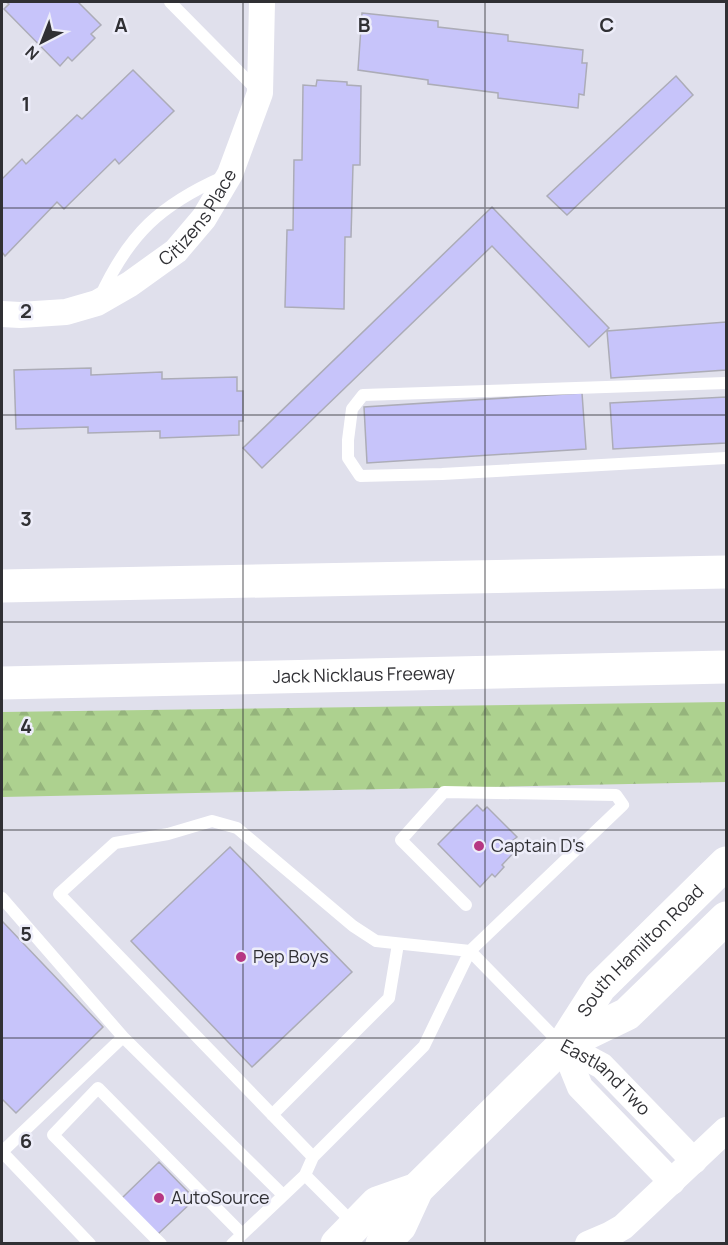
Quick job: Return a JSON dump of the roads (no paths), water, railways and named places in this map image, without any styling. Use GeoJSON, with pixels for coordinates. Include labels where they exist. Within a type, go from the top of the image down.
{"type":"FeatureCollection","features":[{"type":"Feature","properties":{"kind":"main road"},"geometry":{"type":"LineString","coordinates":[[2,586],[726,572]]}},
{"type":"Feature","properties":{"kind":"main road","name":"Jack Nicklaus Freeway"},"geometry":{"type":"LineString","coordinates":[[2,683],[726,668]]}},
{"type":"Feature","properties":{"kind":"main road","name":"South Hamilton Road"},"geometry":{"type":"LineString","coordinates":[[382,1244],[399,1226],[417,1188],[563,1046],[600,987],[726,863]]}},
{"type":"Feature","properties":{"kind":"main road","name":"South Hamilton Road"},"geometry":{"type":"LineString","coordinates":[[563,1046],[627,1014],[726,918]]}},
{"type":"Feature","properties":{"kind":"main road","name":"South Hamilton Road"},"geometry":{"type":"LineString","coordinates":[[346,1234],[377,1203],[417,1188]]}},
{"type":"Feature","properties":{"kind":"street","name":"Citizens Place"},"geometry":{"type":"LineString","coordinates":[[2,314],[66,312],[97,303],[130,284],[176,251],[204,218],[230,174],[260,93],[262,2]]}},
{"type":"Feature","properties":{"kind":"street","name":"Eastland Two"},"geometry":{"type":"LineString","coordinates":[[563,1046],[602,1066],[694,1161]]}},
{"type":"Feature","properties":{"kind":"street","name":"Eastland Two"},"geometry":{"type":"LineString","coordinates":[[563,1046],[580,1088],[672,1182]]}},
{"type":"Feature","properties":{"kind":"street"},"geometry":{"type":"LineString","coordinates":[[588,1244],[623,1227],[726,1130]]}},
{"type":"Feature","properties":{"kind":"lane"},"geometry":{"type":"LineString","coordinates":[[170,2],[260,93]]}},
{"type":"Feature","properties":{"kind":"lane"},"geometry":{"type":"LineString","coordinates":[[97,303],[113,269],[137,235],[160,213],[191,191],[230,174]]}},
{"type":"Feature","properties":{"kind":"lane"},"geometry":{"type":"LineString","coordinates":[[726,383],[363,395],[352,410],[348,440],[348,458],[360,476],[726,458]]}},
{"type":"Feature","properties":{"kind":"lane"},"geometry":{"type":"LineString","coordinates":[[232,1244],[305,1175],[313,1157],[424,1046],[470,951],[623,805],[615,795],[444,792],[401,840],[466,905]]}},
{"type":"Feature","properties":{"kind":"lane"},"geometry":{"type":"LineString","coordinates":[[313,1157],[59,894],[115,843],[168,834],[212,821],[237,828],[353,926],[376,941],[470,951],[563,1046]]}},
{"type":"Feature","properties":{"kind":"lane"},"geometry":{"type":"LineString","coordinates":[[2,898],[123,1037],[283,1195]]}},
{"type":"Feature","properties":{"kind":"lane"},"geometry":{"type":"LineString","coordinates":[[272,1115],[389,998],[398,944]]}},
{"type":"Feature","properties":{"kind":"lane"},"geometry":{"type":"LineString","coordinates":[[90,1244],[2,1152],[123,1037]]}},
{"type":"Feature","properties":{"kind":"lane"},"geometry":{"type":"LineString","coordinates":[[161,1244],[53,1135],[98,1088],[242,1234]]}},
{"type":"Feature","properties":{"kind":"lane"},"geometry":{"type":"LineString","coordinates":[[305,1175],[346,1234]]}},
{"type":"Feature","properties":{"kind":"place","name":"Captain D's"},"geometry":{"type":"Point","coordinates":[479,846]}},
{"type":"Feature","properties":{"kind":"place","name":"Pep Boys"},"geometry":{"type":"Point","coordinates":[241,957]}},
{"type":"Feature","properties":{"kind":"place","name":"AutoSource"},"geometry":{"type":"Point","coordinates":[159,1198]}}]}
